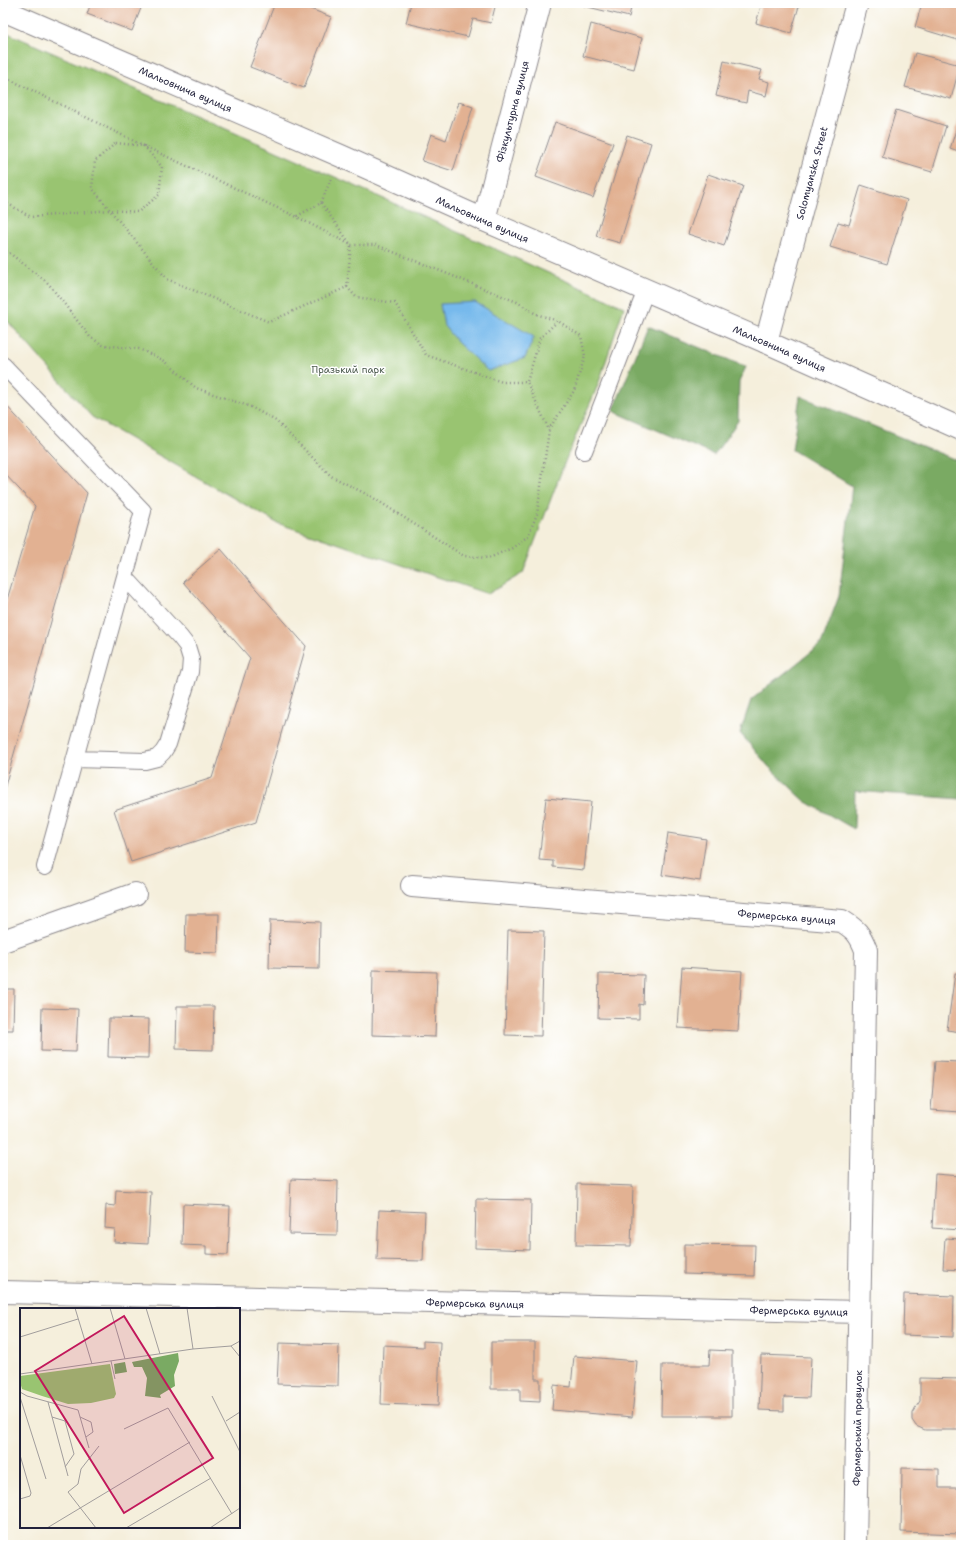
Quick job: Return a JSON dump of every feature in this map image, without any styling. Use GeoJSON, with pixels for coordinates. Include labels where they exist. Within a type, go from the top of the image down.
{"type":"FeatureCollection","features":[{"type":"Feature","properties":{"kind":"street","name":"Фізкультурна вулиця"},"geometry":{"type":"LineString","coordinates":[[484,220],[540,3]]}},
{"type":"Feature","properties":{"kind":"street","name":"Solomyanska Street"},"geometry":{"type":"LineString","coordinates":[[766,342],[857,3]]}},
{"type":"Feature","properties":{"kind":"street","name":"Мальовнича вулиця"},"geometry":{"type":"LineString","coordinates":[[3,10],[341,156],[961,429]]}},
{"type":"Feature","properties":{"kind":"street","name":"Фермерська вулиця"},"geometry":{"type":"LineString","coordinates":[[3,1292],[859,1312],[866,950],[861,937],[853,928],[842,921],[412,886]]}},
{"type":"Feature","properties":{"kind":"street"},"geometry":{"type":"LineString","coordinates":[[3,941],[135,894]]}},
{"type":"Feature","properties":{"kind":"street","name":"Фермерський провулок"},"geometry":{"type":"LineString","coordinates":[[855,1545],[859,1312]]}},
{"type":"Feature","properties":{"kind":"lane"},"geometry":{"type":"LineString","coordinates":[[584,451],[646,290]]}},
{"type":"Feature","properties":{"kind":"lane"},"geometry":{"type":"LineString","coordinates":[[3,365],[143,511],[45,867]]}},
{"type":"Feature","properties":{"kind":"lane"},"geometry":{"type":"LineString","coordinates":[[74,759],[145,761],[156,758],[168,744],[190,672],[191,659],[187,646],[125,577]]}},
{"type":"Feature","properties":{"kind":"path"},"geometry":{"type":"LineString","coordinates":[[3,76],[144,146],[297,217],[351,244],[376,245],[517,302],[536,314],[558,321],[581,336],[585,356],[574,391],[549,430],[537,514],[528,536],[512,548],[489,558],[464,556],[372,497],[331,476],[276,421],[251,407],[196,388],[164,360],[139,349],[102,345],[90,337],[48,283],[3,248]]}},
{"type":"Feature","properties":{"kind":"path"},"geometry":{"type":"LineString","coordinates":[[3,201],[31,217],[110,210],[138,212],[159,195],[162,167],[144,146],[116,143],[95,161],[92,188],[110,210],[167,279],[269,322],[347,287]]}},
{"type":"Feature","properties":{"kind":"path"},"geometry":{"type":"LineString","coordinates":[[297,217],[321,202],[341,156]]}},
{"type":"Feature","properties":{"kind":"path"},"geometry":{"type":"LineString","coordinates":[[321,202],[351,244],[347,287]]}},
{"type":"Feature","properties":{"kind":"path"},"geometry":{"type":"LineString","coordinates":[[347,287],[356,296],[395,303],[426,355],[502,382],[527,382]]}},
{"type":"Feature","properties":{"kind":"path"},"geometry":{"type":"LineString","coordinates":[[549,430],[527,382],[540,338],[558,321]]}},
{"type":"Feature","properties":{"kind":"green space","name":"Празький парк"},"geometry":{"type":"Polygon","coordinates":[[[3,31],[333,176],[624,307],[598,385],[566,459],[523,573],[488,594],[277,523],[92,417],[3,316],[3,31]]]}},
{"type":"Feature","properties":{"kind":"green space"},"geometry":{"type":"Polygon","coordinates":[[[648,326],[746,367],[739,382],[738,421],[714,455],[613,411],[648,326]]]}},
{"type":"Feature","properties":{"kind":"green space"},"geometry":{"type":"Polygon","coordinates":[[[800,396],[961,462],[961,799],[855,791],[854,829],[805,801],[769,767],[740,733],[751,700],[821,644],[839,596],[852,486],[792,450],[800,396]]]}},
{"type":"Feature","properties":{"kind":"water"},"geometry":{"type":"Polygon","coordinates":[[[475,302],[534,337],[525,358],[488,371],[457,342],[444,326],[440,304],[475,302]]]}},
{"type":"Feature","properties":{"kind":"building"},"geometry":{"type":"Polygon","coordinates":[[[91,3],[143,3],[132,31],[87,14],[91,3]]]}},
{"type":"Feature","properties":{"kind":"building"},"geometry":{"type":"Polygon","coordinates":[[[275,3],[295,3],[331,17],[304,88],[250,67],[275,3]]]}},
{"type":"Feature","properties":{"kind":"building"},"geometry":{"type":"Polygon","coordinates":[[[411,3],[496,3],[491,23],[473,19],[468,37],[406,23],[411,3]]]}},
{"type":"Feature","properties":{"kind":"building"},"geometry":{"type":"Polygon","coordinates":[[[585,3],[632,3],[629,17],[584,6],[585,3]]]}},
{"type":"Feature","properties":{"kind":"building"},"geometry":{"type":"Polygon","coordinates":[[[762,3],[800,3],[791,33],[756,23],[762,3]]]}},
{"type":"Feature","properties":{"kind":"building"},"geometry":{"type":"Polygon","coordinates":[[[922,3],[961,3],[961,41],[915,27],[922,3]]]}},
{"type":"Feature","properties":{"kind":"building"},"geometry":{"type":"Polygon","coordinates":[[[591,24],[642,38],[634,69],[583,56],[591,24]]]}},
{"type":"Feature","properties":{"kind":"building"},"geometry":{"type":"Polygon","coordinates":[[[915,53],[960,65],[951,99],[905,87],[915,53]]]}},
{"type":"Feature","properties":{"kind":"building"},"geometry":{"type":"Polygon","coordinates":[[[724,61],[762,70],[759,79],[769,82],[766,96],[748,91],[746,103],[716,96],[724,61]]]}},
{"type":"Feature","properties":{"kind":"building"},"geometry":{"type":"Polygon","coordinates":[[[459,102],[473,107],[453,171],[422,161],[431,134],[446,140],[459,102]]]}},
{"type":"Feature","properties":{"kind":"building"},"geometry":{"type":"Polygon","coordinates":[[[896,110],[946,126],[932,172],[882,157],[896,110]]]}},
{"type":"Feature","properties":{"kind":"building"},"geometry":{"type":"Polygon","coordinates":[[[959,120],[961,120],[961,153],[950,149],[959,120]]]}},
{"type":"Feature","properties":{"kind":"building"},"geometry":{"type":"Polygon","coordinates":[[[555,122],[613,143],[593,198],[536,177],[555,122]]]}},
{"type":"Feature","properties":{"kind":"building"},"geometry":{"type":"Polygon","coordinates":[[[627,135],[651,143],[620,243],[596,236],[627,135]]]}},
{"type":"Feature","properties":{"kind":"building"},"geometry":{"type":"Polygon","coordinates":[[[708,174],[743,186],[724,246],[688,234],[708,174]]]}},
{"type":"Feature","properties":{"kind":"building"},"geometry":{"type":"Polygon","coordinates":[[[861,185],[907,200],[887,264],[830,247],[838,222],[849,225],[861,185]]]}},
{"type":"Feature","properties":{"kind":"building"},"geometry":{"type":"Polygon","coordinates":[[[3,402],[87,493],[3,793],[3,613],[35,506],[3,472],[3,402]]]}},
{"type":"Feature","properties":{"kind":"building"},"geometry":{"type":"Polygon","coordinates":[[[221,549],[306,646],[256,822],[131,862],[114,810],[212,778],[250,658],[183,582],[221,549]]]}},
{"type":"Feature","properties":{"kind":"building"},"geometry":{"type":"Polygon","coordinates":[[[546,798],[591,802],[584,870],[553,867],[553,861],[539,860],[546,798]]]}},
{"type":"Feature","properties":{"kind":"building"},"geometry":{"type":"Polygon","coordinates":[[[668,833],[706,839],[700,881],[662,875],[668,833]]]}},
{"type":"Feature","properties":{"kind":"building"},"geometry":{"type":"Polygon","coordinates":[[[186,914],[219,914],[218,953],[185,952],[186,914]]]}},
{"type":"Feature","properties":{"kind":"building"},"geometry":{"type":"Polygon","coordinates":[[[270,920],[320,922],[319,969],[269,968],[270,920]]]}},
{"type":"Feature","properties":{"kind":"building"},"geometry":{"type":"Polygon","coordinates":[[[508,930],[544,931],[541,1036],[505,1035],[508,930]]]}},
{"type":"Feature","properties":{"kind":"building"},"geometry":{"type":"Polygon","coordinates":[[[682,967],[742,971],[738,1031],[678,1028],[682,967]]]}},
{"type":"Feature","properties":{"kind":"building"},"geometry":{"type":"Polygon","coordinates":[[[373,970],[437,972],[435,1037],[372,1035],[373,970]]]}},
{"type":"Feature","properties":{"kind":"building"},"geometry":{"type":"Polygon","coordinates":[[[955,973],[961,974],[961,1032],[947,1030],[955,973]]]}},
{"type":"Feature","properties":{"kind":"building"},"geometry":{"type":"Polygon","coordinates":[[[599,974],[644,975],[643,1005],[639,1004],[639,1019],[598,1018],[599,974]]]}},
{"type":"Feature","properties":{"kind":"building"},"geometry":{"type":"Polygon","coordinates":[[[3,989],[14,989],[13,1030],[3,1030],[3,989]]]}},
{"type":"Feature","properties":{"kind":"building"},"geometry":{"type":"Polygon","coordinates":[[[177,1006],[214,1006],[213,1050],[176,1049],[177,1006]]]}},
{"type":"Feature","properties":{"kind":"building"},"geometry":{"type":"Polygon","coordinates":[[[42,1008],[78,1009],[76,1052],[41,1051],[42,1008]]]}},
{"type":"Feature","properties":{"kind":"building"},"geometry":{"type":"Polygon","coordinates":[[[109,1018],[149,1019],[148,1058],[108,1057],[109,1018]]]}},
{"type":"Feature","properties":{"kind":"building"},"geometry":{"type":"Polygon","coordinates":[[[935,1061],[961,1062],[961,1112],[931,1110],[935,1061]]]}},
{"type":"Feature","properties":{"kind":"building"},"geometry":{"type":"Polygon","coordinates":[[[935,1174],[961,1176],[961,1230],[932,1228],[935,1174]]]}},
{"type":"Feature","properties":{"kind":"building"},"geometry":{"type":"Polygon","coordinates":[[[291,1179],[338,1181],[337,1235],[289,1234],[291,1179]]]}},
{"type":"Feature","properties":{"kind":"building"},"geometry":{"type":"Polygon","coordinates":[[[577,1184],[633,1186],[631,1246],[576,1245],[577,1184]]]}},
{"type":"Feature","properties":{"kind":"building"},"geometry":{"type":"Polygon","coordinates":[[[116,1190],[151,1192],[148,1244],[114,1242],[115,1229],[105,1228],[106,1205],[115,1206],[116,1190]]]}},
{"type":"Feature","properties":{"kind":"building"},"geometry":{"type":"Polygon","coordinates":[[[476,1199],[531,1200],[530,1250],[475,1248],[476,1199]]]}},
{"type":"Feature","properties":{"kind":"building"},"geometry":{"type":"Polygon","coordinates":[[[183,1204],[230,1206],[228,1255],[206,1254],[206,1246],[182,1245],[183,1204]]]}},
{"type":"Feature","properties":{"kind":"building"},"geometry":{"type":"Polygon","coordinates":[[[379,1210],[425,1212],[423,1261],[377,1260],[379,1210]]]}},
{"type":"Feature","properties":{"kind":"building"},"geometry":{"type":"Polygon","coordinates":[[[945,1238],[961,1239],[961,1270],[943,1269],[945,1238]]]}},
{"type":"Feature","properties":{"kind":"building"},"geometry":{"type":"Polygon","coordinates":[[[684,1244],[755,1245],[754,1276],[684,1274],[684,1244]]]}},
{"type":"Feature","properties":{"kind":"building"},"geometry":{"type":"Polygon","coordinates":[[[904,1294],[954,1296],[953,1337],[903,1335],[904,1294]]]}},
{"type":"Feature","properties":{"kind":"building"},"geometry":{"type":"Polygon","coordinates":[[[423,1341],[440,1342],[438,1406],[381,1404],[383,1345],[423,1347],[423,1341]]]}},
{"type":"Feature","properties":{"kind":"building"},"geometry":{"type":"Polygon","coordinates":[[[491,1342],[535,1342],[535,1379],[540,1379],[540,1402],[520,1401],[520,1389],[491,1389],[491,1342]]]}},
{"type":"Feature","properties":{"kind":"building"},"geometry":{"type":"Polygon","coordinates":[[[279,1343],[339,1345],[338,1386],[277,1384],[279,1343]]]}},
{"type":"Feature","properties":{"kind":"building"},"geometry":{"type":"Polygon","coordinates":[[[710,1350],[732,1351],[732,1416],[661,1416],[662,1365],[709,1365],[710,1350]]]}},
{"type":"Feature","properties":{"kind":"building"},"geometry":{"type":"Polygon","coordinates":[[[761,1355],[811,1357],[809,1398],[784,1397],[784,1411],[759,1410],[761,1355]]]}},
{"type":"Feature","properties":{"kind":"building"},"geometry":{"type":"Polygon","coordinates":[[[574,1356],[637,1361],[632,1417],[552,1410],[554,1385],[571,1387],[574,1356]]]}},
{"type":"Feature","properties":{"kind":"building"},"geometry":{"type":"Polygon","coordinates":[[[920,1378],[961,1379],[961,1430],[925,1430],[916,1426],[912,1420],[912,1413],[920,1401],[920,1378]]]}},
{"type":"Feature","properties":{"kind":"building"},"geometry":{"type":"Polygon","coordinates":[[[902,1468],[939,1469],[939,1488],[961,1488],[961,1534],[901,1532],[902,1468]]]}}]}
